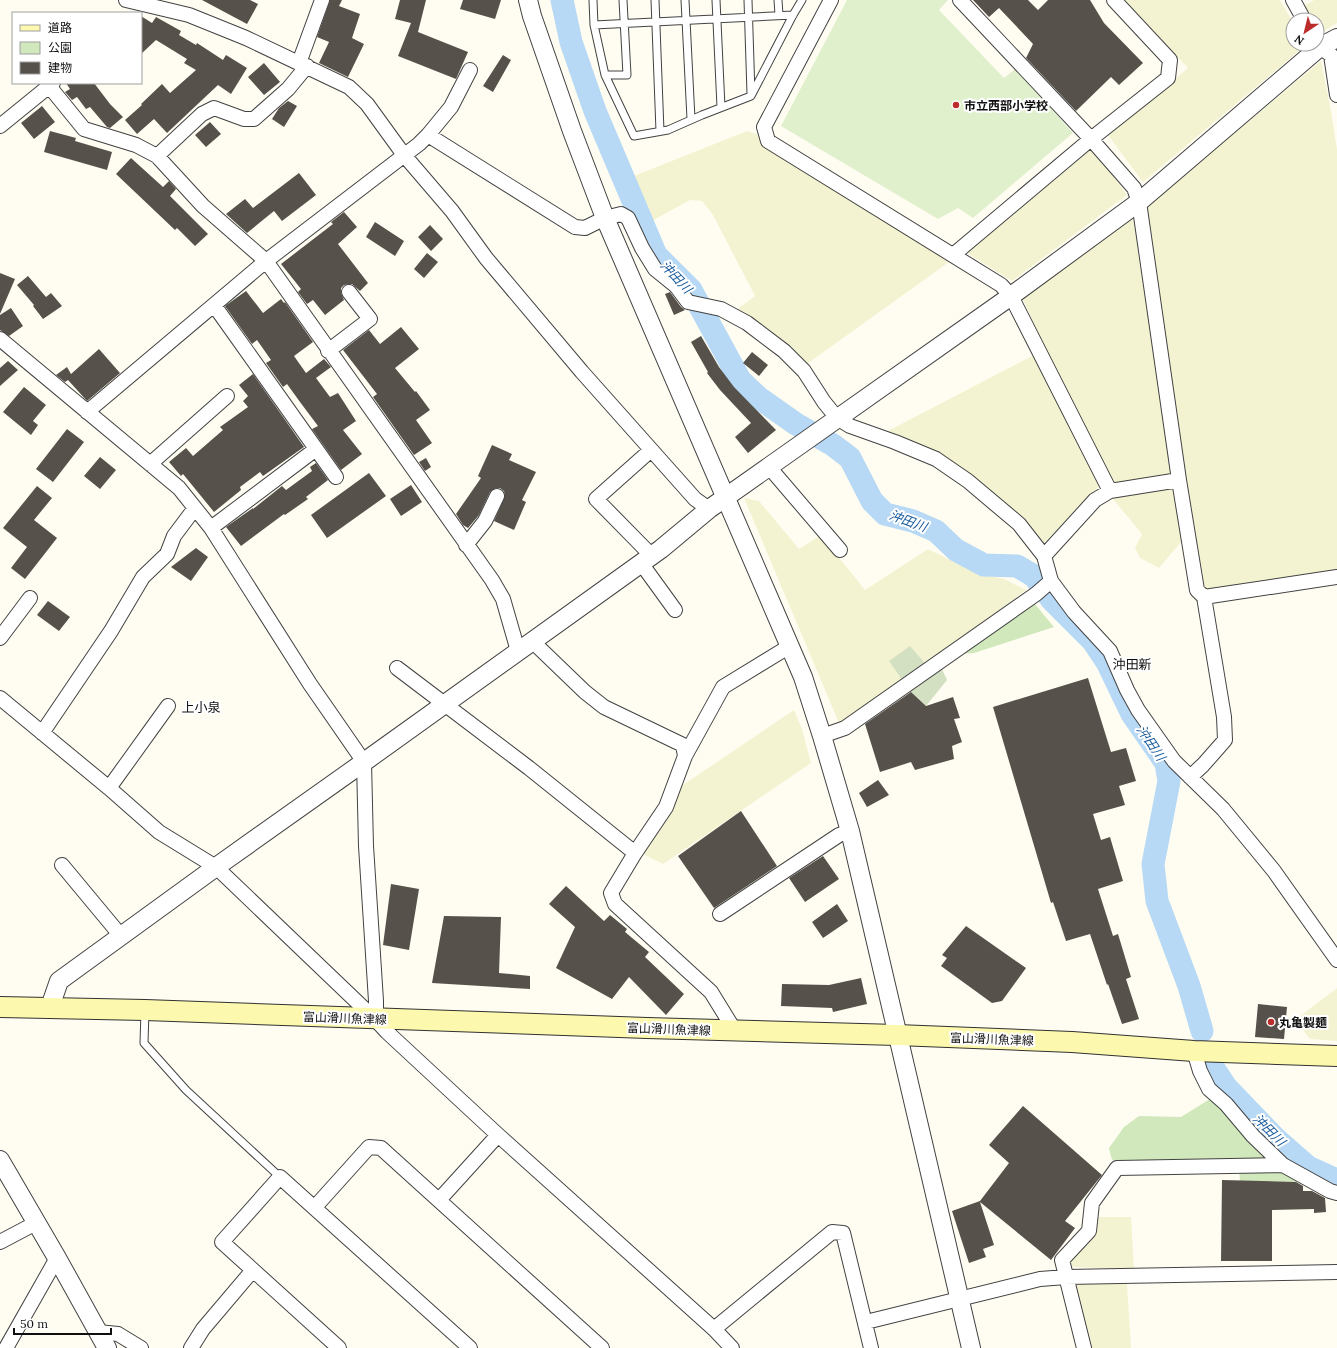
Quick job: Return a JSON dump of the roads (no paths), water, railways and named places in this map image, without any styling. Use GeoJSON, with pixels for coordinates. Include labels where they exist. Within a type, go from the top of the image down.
{"type":"FeatureCollection","features":[{"type":"Feature","properties":{"kind":"main road","name":"富山滑川魚津線"},"geometry":{"type":"LineString","coordinates":[[0,1007],[50,1007],[376,1020],[897,1035],[1072,1042],[1194,1051],[1337,1056]]}},
{"type":"Feature","properties":{"kind":"street"},"geometry":{"type":"LineString","coordinates":[[126,0],[139,9],[189,15],[246,38],[349,87],[367,104],[404,155],[452,211],[486,258],[582,372],[695,499],[709,509]]}},
{"type":"Feature","properties":{"kind":"street"},"geometry":{"type":"LineString","coordinates":[[157,156],[202,114],[214,108],[244,120],[254,119],[288,89],[303,64],[322,0]]}},
{"type":"Feature","properties":{"kind":"street"},"geometry":{"type":"LineString","coordinates":[[528,0],[532,16],[572,131],[605,218],[804,677],[850,831],[970,1348]]}},
{"type":"Feature","properties":{"kind":"street"},"geometry":{"type":"LineString","coordinates":[[831,0],[764,127],[768,141],[1001,285],[1011,296],[1110,491]]}},
{"type":"Feature","properties":{"kind":"street"},"geometry":{"type":"LineString","coordinates":[[960,0],[1091,139],[1134,188],[1139,202],[1179,480],[1197,590],[1204,597],[1224,718],[1225,740],[1190,777]]}},
{"type":"Feature","properties":{"kind":"street"},"geometry":{"type":"LineString","coordinates":[[953,255],[1091,139],[1168,78],[1170,60],[1114,0]]}},
{"type":"Feature","properties":{"kind":"street"},"geometry":{"type":"LineString","coordinates":[[1293,0],[1300,12]]}},
{"type":"Feature","properties":{"kind":"street"},"geometry":{"type":"LineString","coordinates":[[1325,42],[1337,38]]}},
{"type":"Feature","properties":{"kind":"street"},"geometry":{"type":"LineString","coordinates":[[1325,50],[1330,55],[1337,95]]}},
{"type":"Feature","properties":{"kind":"street"},"geometry":{"type":"LineString","coordinates":[[50,1007],[60,981],[216,867],[446,704],[646,559],[709,509],[1011,296],[1139,202],[1310,52]]}},
{"type":"Feature","properties":{"kind":"street"},"geometry":{"type":"LineString","coordinates":[[87,412],[266,261],[419,144],[451,108],[470,70]]}},
{"type":"Feature","properties":{"kind":"street"},"geometry":{"type":"LineString","coordinates":[[0,126],[51,85],[84,129],[136,145],[157,156],[203,206],[266,261],[328,351],[492,580],[525,646],[604,707],[683,745],[685,756]]}},
{"type":"Feature","properties":{"kind":"street"},"geometry":{"type":"LineString","coordinates":[[428,135],[575,227],[585,228],[605,218],[621,214],[628,218],[642,248],[655,269],[676,286],[688,302],[721,309],[747,323],[784,351],[804,371],[824,402],[837,418],[850,426],[936,459],[968,481],[1019,524],[1044,556],[1051,582],[1074,612],[1110,650],[1127,690],[1138,710],[1174,761],[1223,809],[1274,871],[1337,960]]}},
{"type":"Feature","properties":{"kind":"street"},"geometry":{"type":"LineString","coordinates":[[328,351],[370,320],[350,292]]}},
{"type":"Feature","properties":{"kind":"street"},"geometry":{"type":"LineString","coordinates":[[214,305],[336,477]]}},
{"type":"Feature","properties":{"kind":"street"},"geometry":{"type":"LineString","coordinates":[[3,346],[87,412],[178,488],[211,528],[310,684],[364,762],[366,846],[376,1020]]}},
{"type":"Feature","properties":{"kind":"street"},"geometry":{"type":"LineString","coordinates":[[150,464],[227,396]]}},
{"type":"Feature","properties":{"kind":"street"},"geometry":{"type":"LineString","coordinates":[[211,528],[316,449]]}},
{"type":"Feature","properties":{"kind":"street"},"geometry":{"type":"LineString","coordinates":[[651,450],[596,499],[646,559],[675,610]]}},
{"type":"Feature","properties":{"kind":"street"},"geometry":{"type":"LineString","coordinates":[[768,467],[840,550]]}},
{"type":"Feature","properties":{"kind":"street"},"geometry":{"type":"LineString","coordinates":[[1044,556],[1095,500],[1110,491],[1179,480]]}},
{"type":"Feature","properties":{"kind":"street"},"geometry":{"type":"LineString","coordinates":[[466,545],[485,521],[497,496]]}},
{"type":"Feature","properties":{"kind":"street"},"geometry":{"type":"LineString","coordinates":[[42,733],[111,631],[143,577],[167,554],[174,536],[195,508]]}},
{"type":"Feature","properties":{"kind":"street"},"geometry":{"type":"LineString","coordinates":[[1204,597],[1337,577]]}},
{"type":"Feature","properties":{"kind":"street"},"geometry":{"type":"LineString","coordinates":[[822,736],[845,728],[1051,582]]}},
{"type":"Feature","properties":{"kind":"street"},"geometry":{"type":"LineString","coordinates":[[0,638],[30,598]]}},
{"type":"Feature","properties":{"kind":"street"},"geometry":{"type":"LineString","coordinates":[[735,1031],[712,992],[615,904],[611,893],[635,853],[666,807],[685,756],[723,687],[790,646]]}},
{"type":"Feature","properties":{"kind":"street"},"geometry":{"type":"LineString","coordinates":[[397,668],[446,704],[635,853]]}},
{"type":"Feature","properties":{"kind":"street"},"geometry":{"type":"LineString","coordinates":[[0,698],[109,788],[159,832],[216,867],[387,1032],[714,1329],[732,1348]]}},
{"type":"Feature","properties":{"kind":"street"},"geometry":{"type":"LineString","coordinates":[[109,788],[168,706]]}},
{"type":"Feature","properties":{"kind":"street"},"geometry":{"type":"LineString","coordinates":[[720,914],[839,834],[850,831]]}},
{"type":"Feature","properties":{"kind":"street"},"geometry":{"type":"LineString","coordinates":[[62,865],[121,936]]}},
{"type":"Feature","properties":{"kind":"street"},"geometry":{"type":"LineString","coordinates":[[1194,1051],[1200,1071],[1209,1089],[1226,1104],[1253,1136],[1283,1166],[1330,1191],[1337,1193]]}},
{"type":"Feature","properties":{"kind":"street"},"geometry":{"type":"LineString","coordinates":[[439,1200],[498,1134]]}},
{"type":"Feature","properties":{"kind":"street"},"geometry":{"type":"LineString","coordinates":[[315,1208],[369,1147],[382,1148],[602,1348]]}},
{"type":"Feature","properties":{"kind":"street"},"geometry":{"type":"LineString","coordinates":[[0,1160],[107,1348]]}},
{"type":"Feature","properties":{"kind":"street"},"geometry":{"type":"LineString","coordinates":[[1084,1348],[1062,1260],[1089,1231],[1092,1203],[1117,1168],[1283,1166]]}},
{"type":"Feature","properties":{"kind":"street"},"geometry":{"type":"LineString","coordinates":[[339,1348],[222,1242],[280,1177],[470,1348]]}},
{"type":"Feature","properties":{"kind":"street"},"geometry":{"type":"LineString","coordinates":[[0,1242],[36,1223]]}},
{"type":"Feature","properties":{"kind":"street"},"geometry":{"type":"LineString","coordinates":[[714,1329],[832,1232],[843,1233],[866,1322],[871,1348]]}},
{"type":"Feature","properties":{"kind":"street"},"geometry":{"type":"LineString","coordinates":[[6,1348],[57,1258]]}},
{"type":"Feature","properties":{"kind":"street"},"geometry":{"type":"LineString","coordinates":[[191,1348],[202,1329],[253,1270]]}},
{"type":"Feature","properties":{"kind":"street"},"geometry":{"type":"LineString","coordinates":[[866,1322],[1040,1279],[1066,1277],[1337,1272]]}},
{"type":"Feature","properties":{"kind":"street"},"geometry":{"type":"LineString","coordinates":[[98,1332],[118,1334],[141,1348]]}},
{"type":"Feature","properties":{"kind":"lane"},"geometry":{"type":"LineString","coordinates":[[593,0],[594,25],[605,75],[634,136],[668,130],[751,96],[792,15],[802,0]]}},
{"type":"Feature","properties":{"kind":"lane"},"geometry":{"type":"LineString","coordinates":[[605,75],[627,75],[623,0]]}},
{"type":"Feature","properties":{"kind":"lane"},"geometry":{"type":"LineString","coordinates":[[655,0],[660,131]]}},
{"type":"Feature","properties":{"kind":"lane"},"geometry":{"type":"LineString","coordinates":[[685,0],[691,120]]}},
{"type":"Feature","properties":{"kind":"lane"},"geometry":{"type":"LineString","coordinates":[[716,0],[721,107]]}},
{"type":"Feature","properties":{"kind":"lane"},"geometry":{"type":"LineString","coordinates":[[748,0],[751,96]]}},
{"type":"Feature","properties":{"kind":"lane"},"geometry":{"type":"LineString","coordinates":[[778,0],[779,15]]}},
{"type":"Feature","properties":{"kind":"lane"},"geometry":{"type":"LineString","coordinates":[[594,25],[792,15]]}},
{"type":"Feature","properties":{"kind":"lane"},"geometry":{"type":"LineString","coordinates":[[145,1010],[144,1043],[186,1090],[280,1177]]}},
{"type":"Feature","properties":{"kind":"waterway","name":"沖田川"},"geometry":{"type":"LineString","coordinates":[[562,0],[571,42],[595,111],[656,255],[691,290],[740,380],[759,398],[796,424],[833,445],[850,458],[872,501],[885,514],[913,521],[936,531],[956,550],[984,565],[1017,566],[1034,576],[1052,600],[1093,641],[1107,662],[1132,714],[1166,763],[1169,781],[1153,864],[1157,901],[1189,986],[1202,1031]]}},
{"type":"Feature","properties":{"kind":"waterway","name":"沖田川"},"geometry":{"type":"LineString","coordinates":[[1212,1066],[1226,1087],[1276,1139],[1308,1167],[1337,1180]]}},
{"type":"Feature","properties":{"kind":"place","name":"市立西部小学校"},"geometry":{"type":"Point","coordinates":[956,105]}},
{"type":"Feature","properties":{"kind":"place","name":"丸亀製麺"},"geometry":{"type":"Point","coordinates":[1271,1022]}},
{"type":"Feature","properties":{"kind":"district","name":"沖田新"},"geometry":{"type":"Point","coordinates":[1132,664]}},
{"type":"Feature","properties":{"kind":"district","name":"上小泉"},"geometry":{"type":"Point","coordinates":[201,707]}}]}
